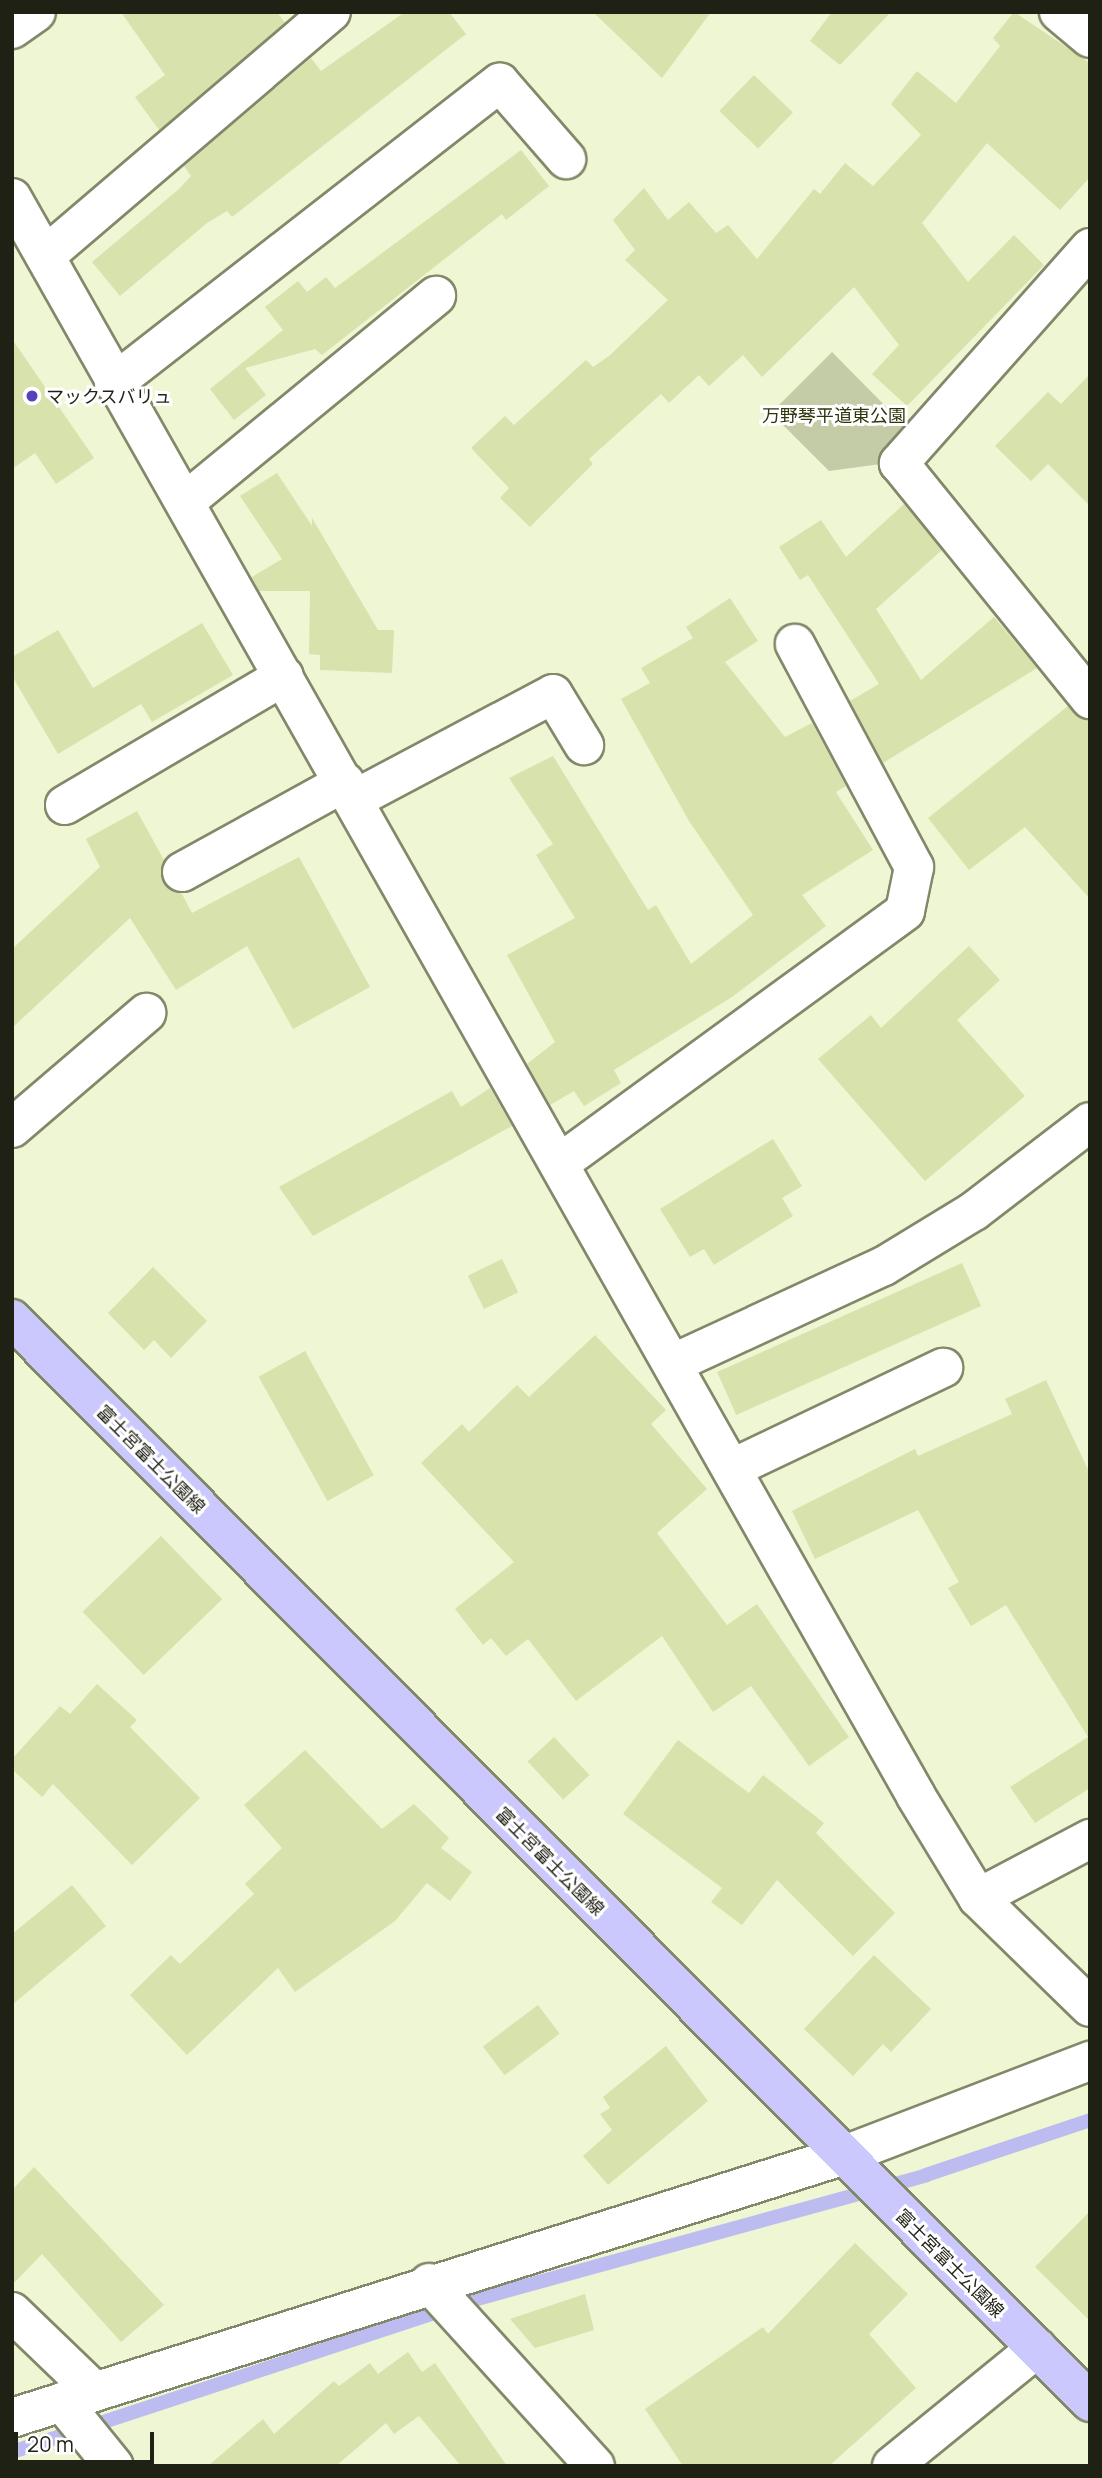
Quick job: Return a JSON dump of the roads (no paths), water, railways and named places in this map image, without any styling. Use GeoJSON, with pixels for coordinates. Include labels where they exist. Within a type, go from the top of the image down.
{"type":"FeatureCollection","features":[{"type":"Feature","properties":{"kind":"main road","name":"富士宮富士公園線"},"geometry":{"type":"LineString","coordinates":[[12,1319],[842,2156],[1090,2402]]}},
{"type":"Feature","properties":{"kind":"street"},"geometry":{"type":"LineString","coordinates":[[12,29],[36,12]]}},
{"type":"Feature","properties":{"kind":"street"},"geometry":{"type":"LineString","coordinates":[[45,256],[331,12]]}},
{"type":"Feature","properties":{"kind":"street"},"geometry":{"type":"LineString","coordinates":[[1059,12],[1090,38]]}},
{"type":"Feature","properties":{"kind":"street"},"geometry":{"type":"LineString","coordinates":[[114,383],[500,83],[566,159]]}},
{"type":"Feature","properties":{"kind":"street"},"geometry":{"type":"LineString","coordinates":[[12,198],[114,383],[285,676],[978,1898],[1090,2007]]}},
{"type":"Feature","properties":{"kind":"street"},"geometry":{"type":"LineString","coordinates":[[1090,248],[899,463],[1090,699]]}},
{"type":"Feature","properties":{"kind":"street"},"geometry":{"type":"LineString","coordinates":[[185,502],[436,296]]}},
{"type":"Feature","properties":{"kind":"street"},"geometry":{"type":"LineString","coordinates":[[560,1163],[905,911],[914,867],[795,644]]}},
{"type":"Feature","properties":{"kind":"street"},"geometry":{"type":"LineString","coordinates":[[65,805],[285,676]]}},
{"type":"Feature","properties":{"kind":"street"},"geometry":{"type":"LineString","coordinates":[[182,872],[553,694],[584,745]]}},
{"type":"Feature","properties":{"kind":"street"},"geometry":{"type":"LineString","coordinates":[[12,1128],[146,1013]]}},
{"type":"Feature","properties":{"kind":"street"},"geometry":{"type":"LineString","coordinates":[[674,1363],[884,1266],[974,1211],[1090,1122]]}},
{"type":"Feature","properties":{"kind":"street"},"geometry":{"type":"LineString","coordinates":[[733,1468],[943,1368]]}},
{"type":"Feature","properties":{"kind":"street"},"geometry":{"type":"LineString","coordinates":[[978,1898],[1090,1839]]}},
{"type":"Feature","properties":{"kind":"street"},"geometry":{"type":"LineString","coordinates":[[12,2418],[429,2283],[842,2156],[1090,2061]]}},
{"type":"Feature","properties":{"kind":"street"},"geometry":{"type":"LineString","coordinates":[[429,2283],[595,2466]]}},
{"type":"Feature","properties":{"kind":"street"},"geometry":{"type":"LineString","coordinates":[[12,2312],[79,2397],[104,2456]]}},
{"type":"Feature","properties":{"kind":"street"},"geometry":{"type":"LineString","coordinates":[[892,2466],[1037,2348]]}},
{"type":"Feature","properties":{"kind":"waterway"},"geometry":{"type":"LineString","coordinates":[[12,2452],[470,2301],[926,2175],[1090,2120]]}},
{"type":"Feature","properties":{"kind":"place","name":"マックスバリュ"},"geometry":{"type":"Point","coordinates":[32,396]}},
{"type":"Feature","properties":{"kind":"park label","name":"万野琴平道東公園"},"geometry":{"type":"Point","coordinates":[834,415]}}]}
